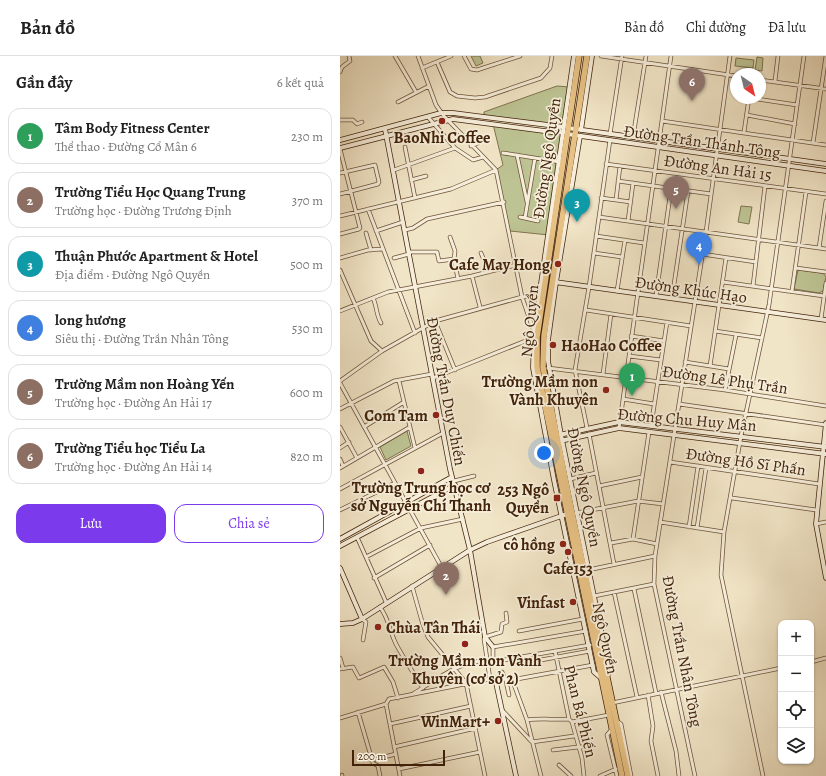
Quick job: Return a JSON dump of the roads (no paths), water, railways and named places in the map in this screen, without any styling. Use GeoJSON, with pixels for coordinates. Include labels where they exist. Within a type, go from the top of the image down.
{"type":"FeatureCollection","features":[{"type":"Feature","properties":{"kind":"highway","name":"Ngô Quyền"},"geometry":{"type":"LineString","coordinates":[[579,56],[566,130],[535,335],[537,367],[554,439],[609,704]]}},
{"type":"Feature","properties":{"kind":"highway","name":"Ngô Quyền"},"geometry":{"type":"LineString","coordinates":[[554,439],[543,367],[544,336],[578,132],[587,56]]}},
{"type":"Feature","properties":{"kind":"highway","name":"Ngô Quyền"},"geometry":{"type":"LineString","coordinates":[[569,514],[591,645],[604,678]]}},
{"type":"Feature","properties":{"kind":"highway"},"geometry":{"type":"LineString","coordinates":[[609,704],[609,715],[618,768],[622,776]]}},
{"type":"Feature","properties":{"kind":"highway"},"geometry":{"type":"LineString","coordinates":[[609,704],[616,721],[628,776]]}},
{"type":"Feature","properties":{"kind":"street"},"geometry":{"type":"LineString","coordinates":[[340,72],[342,66],[350,61],[349,56]]}},
{"type":"Feature","properties":{"kind":"street"},"geometry":{"type":"LineString","coordinates":[[395,56],[416,92]]}},
{"type":"Feature","properties":{"kind":"street"},"geometry":{"type":"LineString","coordinates":[[340,409],[394,381],[432,376],[455,370],[535,335],[522,297],[504,202],[496,170],[471,146],[441,113],[418,56]]}},
{"type":"Feature","properties":{"kind":"street"},"geometry":{"type":"LineString","coordinates":[[422,68],[451,56]]}},
{"type":"Feature","properties":{"kind":"street"},"geometry":{"type":"LineString","coordinates":[[464,56],[471,69],[477,70],[520,56]]}},
{"type":"Feature","properties":{"kind":"street"},"geometry":{"type":"LineString","coordinates":[[437,62],[446,86],[450,92],[457,96],[475,98],[485,97],[541,78],[550,68],[552,56]]}},
{"type":"Feature","properties":{"kind":"street","name":"Đường Ngô Quyền"},"geometry":{"type":"LineString","coordinates":[[535,335],[566,130],[574,56]]}},
{"type":"Feature","properties":{"kind":"street","name":"Đường Ngô Quyền"},"geometry":{"type":"LineString","coordinates":[[578,132],[592,56]]}},
{"type":"Feature","properties":{"kind":"street"},"geometry":{"type":"LineString","coordinates":[[601,56],[730,75]]}},
{"type":"Feature","properties":{"kind":"street"},"geometry":{"type":"LineString","coordinates":[[632,137],[646,56]]}},
{"type":"Feature","properties":{"kind":"street"},"geometry":{"type":"LineString","coordinates":[[619,428],[671,56]]}},
{"type":"Feature","properties":{"kind":"street","name":"Đường Trần Nhân Tông"},"geometry":{"type":"LineString","coordinates":[[695,776],[654,584],[655,556],[706,232],[730,56]]}},
{"type":"Feature","properties":{"kind":"street"},"geometry":{"type":"LineString","coordinates":[[775,81],[778,56]]}},
{"type":"Feature","properties":{"kind":"street"},"geometry":{"type":"LineString","coordinates":[[764,776],[721,575],[724,532],[732,498],[740,442],[772,288],[804,56]]}},
{"type":"Feature","properties":{"kind":"street"},"geometry":{"type":"LineString","coordinates":[[813,143],[824,89],[826,56]]}},
{"type":"Feature","properties":{"kind":"street"},"geometry":{"type":"LineString","coordinates":[[610,134],[622,58]]}},
{"type":"Feature","properties":{"kind":"street"},"geometry":{"type":"LineString","coordinates":[[766,80],[824,89]]}},
{"type":"Feature","properties":{"kind":"street"},"geometry":{"type":"LineString","coordinates":[[398,102],[429,86]]}},
{"type":"Feature","properties":{"kind":"street"},"geometry":{"type":"LineString","coordinates":[[766,100],[797,105]]}},
{"type":"Feature","properties":{"kind":"street"},"geometry":{"type":"LineString","coordinates":[[744,132],[749,104]]}},
{"type":"Feature","properties":{"kind":"street"},"geometry":{"type":"LineString","coordinates":[[340,140],[441,113],[453,113],[578,132]]}},
{"type":"Feature","properties":{"kind":"street"},"geometry":{"type":"LineString","coordinates":[[746,115],[795,124]]}},
{"type":"Feature","properties":{"kind":"street"},"geometry":{"type":"LineString","coordinates":[[428,117],[456,148],[473,160],[483,157]]}},
{"type":"Feature","properties":{"kind":"street"},"geometry":{"type":"LineString","coordinates":[[340,234],[360,230],[340,149],[433,123],[453,119],[552,132],[566,130]]}},
{"type":"Feature","properties":{"kind":"street"},"geometry":{"type":"LineString","coordinates":[[340,120],[353,120],[357,124],[362,122]]}},
{"type":"Feature","properties":{"kind":"street"},"geometry":{"type":"LineString","coordinates":[[662,121],[826,145]]}},
{"type":"Feature","properties":{"kind":"street","name":"Đường Trần Duy Chiến"},"geometry":{"type":"LineString","coordinates":[[385,129],[404,222],[443,433],[470,550],[485,637],[493,647]]}},
{"type":"Feature","properties":{"kind":"street","name":"Đường Trần Thánh Tông"},"geometry":{"type":"LineString","coordinates":[[578,132],[659,140],[826,164]]}},
{"type":"Feature","properties":{"kind":"street","name":"Đường Trần Thánh Tông"},"geometry":{"type":"LineString","coordinates":[[578,132],[610,140],[826,171]]}},
{"type":"Feature","properties":{"kind":"street"},"geometry":{"type":"LineString","coordinates":[[587,428],[575,370],[586,310],[610,140]]}},
{"type":"Feature","properties":{"kind":"street"},"geometry":{"type":"LineString","coordinates":[[471,146],[478,143]]}},
{"type":"Feature","properties":{"kind":"street"},"geometry":{"type":"LineString","coordinates":[[406,147],[415,198]]}},
{"type":"Feature","properties":{"kind":"street"},"geometry":{"type":"LineString","coordinates":[[394,170],[456,148]]}},
{"type":"Feature","properties":{"kind":"street"},"geometry":{"type":"LineString","coordinates":[[503,153],[560,162]]}},
{"type":"Feature","properties":{"kind":"street"},"geometry":{"type":"LineString","coordinates":[[516,155],[527,205]]}},
{"type":"Feature","properties":{"kind":"street"},"geometry":{"type":"LineString","coordinates":[[525,218],[536,158]]}},
{"type":"Feature","properties":{"kind":"street"},"geometry":{"type":"LineString","coordinates":[[340,173],[375,164],[378,184],[340,194]]}},
{"type":"Feature","properties":{"kind":"street","name":"Đường An Hải 15"},"geometry":{"type":"LineString","coordinates":[[606,164],[826,194]]}},
{"type":"Feature","properties":{"kind":"street"},"geometry":{"type":"LineString","coordinates":[[616,200],[620,166]]}},
{"type":"Feature","properties":{"kind":"street"},"geometry":{"type":"LineString","coordinates":[[340,216],[451,189],[496,170]]}},
{"type":"Feature","properties":{"kind":"street"},"geometry":{"type":"LineString","coordinates":[[411,180],[426,176]]}},
{"type":"Feature","properties":{"kind":"street"},"geometry":{"type":"LineString","coordinates":[[618,181],[711,194]]}},
{"type":"Feature","properties":{"kind":"street"},"geometry":{"type":"LineString","coordinates":[[628,221],[633,183]]}},
{"type":"Feature","properties":{"kind":"street"},"geometry":{"type":"LineString","coordinates":[[753,286],[765,186]]}},
{"type":"Feature","properties":{"kind":"street"},"geometry":{"type":"LineString","coordinates":[[656,296],[671,189]]}},
{"type":"Feature","properties":{"kind":"street"},"geometry":{"type":"LineString","coordinates":[[672,298],[688,191]]}},
{"type":"Feature","properties":{"kind":"street"},"geometry":{"type":"LineString","coordinates":[[792,291],[806,192]]}},
{"type":"Feature","properties":{"kind":"street"},"geometry":{"type":"LineString","coordinates":[[601,198],[630,202]]}},
{"type":"Feature","properties":{"kind":"street"},"geometry":{"type":"LineString","coordinates":[[819,248],[826,201]]}},
{"type":"Feature","properties":{"kind":"street"},"geometry":{"type":"LineString","coordinates":[[405,230],[413,228],[427,220],[504,202]]}},
{"type":"Feature","properties":{"kind":"street"},"geometry":{"type":"LineString","coordinates":[[368,209],[415,333]]}},
{"type":"Feature","properties":{"kind":"street"},"geometry":{"type":"LineString","coordinates":[[520,217],[538,221]]}},
{"type":"Feature","properties":{"kind":"street"},"geometry":{"type":"LineString","coordinates":[[599,217],[826,249]]}},
{"type":"Feature","properties":{"kind":"street"},"geometry":{"type":"LineString","coordinates":[[376,230],[404,222]]}},
{"type":"Feature","properties":{"kind":"street"},"geometry":{"type":"LineString","coordinates":[[366,233],[371,250]]}},
{"type":"Feature","properties":{"kind":"street"},"geometry":{"type":"LineString","coordinates":[[596,236],[644,243]]}},
{"type":"Feature","properties":{"kind":"street"},"geometry":{"type":"LineString","coordinates":[[450,237],[455,249],[454,260],[458,279]]}},
{"type":"Feature","properties":{"kind":"street"},"geometry":{"type":"LineString","coordinates":[[617,291],[625,240]]}},
{"type":"Feature","properties":{"kind":"street"},"geometry":{"type":"LineString","coordinates":[[340,258],[371,250],[382,249]]}},
{"type":"Feature","properties":{"kind":"street"},"geometry":{"type":"LineString","coordinates":[[394,258],[409,253],[437,252],[439,261],[454,260]]}},
{"type":"Feature","properties":{"kind":"street"},"geometry":{"type":"LineString","coordinates":[[481,253],[489,272]]}},
{"type":"Feature","properties":{"kind":"street"},"geometry":{"type":"LineString","coordinates":[[594,253],[622,257]]}},
{"type":"Feature","properties":{"kind":"street"},"geometry":{"type":"LineString","coordinates":[[702,254],[756,262]]}},
{"type":"Feature","properties":{"kind":"street"},"geometry":{"type":"LineString","coordinates":[[710,366],[726,258]]}},
{"type":"Feature","properties":{"kind":"street"},"geometry":{"type":"LineString","coordinates":[[340,311],[398,290],[458,279],[516,265]]}},
{"type":"Feature","properties":{"kind":"street"},"geometry":{"type":"LineString","coordinates":[[796,268],[826,272]]}},
{"type":"Feature","properties":{"kind":"street"},"geometry":{"type":"LineString","coordinates":[[340,270],[371,341],[382,351]]}},
{"type":"Feature","properties":{"kind":"street"},"geometry":{"type":"LineString","coordinates":[[472,276],[480,307]]}},
{"type":"Feature","properties":{"kind":"street","name":"Đường Ngô Quyền"},"geometry":{"type":"LineString","coordinates":[[554,282],[548,340],[548,368],[554,439],[569,514],[583,619],[591,645],[590,651],[594,672],[604,678],[609,670],[594,596],[588,570],[569,514],[570,479],[554,439]]}},
{"type":"Feature","properties":{"kind":"street","name":"Đường Khúc Hạo"},"geometry":{"type":"LineString","coordinates":[[554,282],[826,320]]}},
{"type":"Feature","properties":{"kind":"street"},"geometry":{"type":"LineString","coordinates":[[723,282],[824,296]]}},
{"type":"Feature","properties":{"kind":"street"},"geometry":{"type":"LineString","coordinates":[[821,319],[826,283]]}},
{"type":"Feature","properties":{"kind":"street"},"geometry":{"type":"LineString","coordinates":[[442,568],[386,464],[350,403],[340,382],[382,351],[435,321],[480,307],[522,297],[540,295]]}},
{"type":"Feature","properties":{"kind":"street"},"geometry":{"type":"LineString","coordinates":[[373,298],[376,306],[377,317],[381,323]]}},
{"type":"Feature","properties":{"kind":"street"},"geometry":{"type":"LineString","coordinates":[[586,310],[691,326]]}},
{"type":"Feature","properties":{"kind":"street"},"geometry":{"type":"LineString","coordinates":[[602,374],[611,314]]}},
{"type":"Feature","properties":{"kind":"street"},"geometry":{"type":"LineString","coordinates":[[435,321],[455,370]]}},
{"type":"Feature","properties":{"kind":"street"},"geometry":{"type":"LineString","coordinates":[[651,426],[667,322]]}},
{"type":"Feature","properties":{"kind":"street"},"geometry":{"type":"LineString","coordinates":[[715,332],[762,338]]}},
{"type":"Feature","properties":{"kind":"street"},"geometry":{"type":"LineString","coordinates":[[725,390],[736,335]]}},
{"type":"Feature","properties":{"kind":"street"},"geometry":{"type":"LineString","coordinates":[[632,336],[664,341]]}},
{"type":"Feature","properties":{"kind":"street"},"geometry":{"type":"LineString","coordinates":[[629,356],[661,360]]}},
{"type":"Feature","properties":{"kind":"street"},"geometry":{"type":"LineString","coordinates":[[685,362],[729,369]]}},
{"type":"Feature","properties":{"kind":"street","name":"Đường Lê Phụ Trần"},"geometry":{"type":"LineString","coordinates":[[548,368],[575,370],[625,378],[725,390],[826,406]]}},
{"type":"Feature","properties":{"kind":"street"},"geometry":{"type":"LineString","coordinates":[[399,381],[415,448]]}},
{"type":"Feature","properties":{"kind":"street"},"geometry":{"type":"LineString","coordinates":[[623,399],[654,404]]}},
{"type":"Feature","properties":{"kind":"street"},"geometry":{"type":"LineString","coordinates":[[364,427],[404,402]]}},
{"type":"Feature","properties":{"kind":"street"},"geometry":{"type":"LineString","coordinates":[[679,404],[826,424],[825,447],[816,510],[816,524],[826,578]]}},
{"type":"Feature","properties":{"kind":"street","name":"Đường Chu Huy Mân"},"geometry":{"type":"LineString","coordinates":[[554,439],[587,428],[619,422],[825,447]]}},
{"type":"Feature","properties":{"kind":"street"},"geometry":{"type":"LineString","coordinates":[[340,427],[357,458]]}},
{"type":"Feature","properties":{"kind":"street"},"geometry":{"type":"LineString","coordinates":[[340,459],[342,467],[410,427]]}},
{"type":"Feature","properties":{"kind":"street","name":"Đường Chu Huy Mân"},"geometry":{"type":"LineString","coordinates":[[554,439],[619,428],[674,436],[740,442],[824,453]]}},
{"type":"Feature","properties":{"kind":"street"},"geometry":{"type":"LineString","coordinates":[[633,539],[649,432]]}},
{"type":"Feature","properties":{"kind":"street"},"geometry":{"type":"LineString","coordinates":[[340,489],[443,433]]}},
{"type":"Feature","properties":{"kind":"street"},"geometry":{"type":"LineString","coordinates":[[589,434],[614,564]]}},
{"type":"Feature","properties":{"kind":"street"},"geometry":{"type":"LineString","coordinates":[[340,448],[349,442]]}},
{"type":"Feature","properties":{"kind":"street","name":"Đường Hồ Sĩ Phấn"},"geometry":{"type":"LineString","coordinates":[[670,462],[819,484]]}},
{"type":"Feature","properties":{"kind":"street"},"geometry":{"type":"LineString","coordinates":[[688,526],[698,466]]}},
{"type":"Feature","properties":{"kind":"street"},"geometry":{"type":"LineString","coordinates":[[697,528],[706,468]]}},
{"type":"Feature","properties":{"kind":"street"},"geometry":{"type":"LineString","coordinates":[[570,479],[596,473]]}},
{"type":"Feature","properties":{"kind":"street"},"geometry":{"type":"LineString","coordinates":[[340,539],[407,503],[453,481],[474,476]]}},
{"type":"Feature","properties":{"kind":"street"},"geometry":{"type":"LineString","coordinates":[[599,486],[642,477]]}},
{"type":"Feature","properties":{"kind":"street"},"geometry":{"type":"LineString","coordinates":[[340,546],[411,509],[453,481]]}},
{"type":"Feature","properties":{"kind":"street"},"geometry":{"type":"LineString","coordinates":[[340,510],[395,483]]}},
{"type":"Feature","properties":{"kind":"street"},"geometry":{"type":"LineString","coordinates":[[732,498],[816,510]]}},
{"type":"Feature","properties":{"kind":"street"},"geometry":{"type":"LineString","coordinates":[[340,624],[353,623],[362,619],[386,602],[470,550],[487,542],[569,514],[638,500],[663,504]]}},
{"type":"Feature","properties":{"kind":"street"},"geometry":{"type":"LineString","coordinates":[[366,557],[421,528],[463,519]]}},
{"type":"Feature","properties":{"kind":"street"},"geometry":{"type":"LineString","coordinates":[[660,522],[724,532]]}},
{"type":"Feature","properties":{"kind":"street"},"geometry":{"type":"LineString","coordinates":[[816,524],[826,522]]}},
{"type":"Feature","properties":{"kind":"street"},"geometry":{"type":"LineString","coordinates":[[357,537],[386,602]]}},
{"type":"Feature","properties":{"kind":"street"},"geometry":{"type":"LineString","coordinates":[[611,543],[633,539],[657,544]]}},
{"type":"Feature","properties":{"kind":"street"},"geometry":{"type":"LineString","coordinates":[[374,578],[430,545]]}},
{"type":"Feature","properties":{"kind":"street"},"geometry":{"type":"LineString","coordinates":[[588,570],[655,556]]}},
{"type":"Feature","properties":{"kind":"street"},"geometry":{"type":"LineString","coordinates":[[340,568],[362,619],[366,622],[363,640]]}},
{"type":"Feature","properties":{"kind":"street"},"geometry":{"type":"LineString","coordinates":[[594,596],[654,584]]}},
{"type":"Feature","properties":{"kind":"street"},"geometry":{"type":"LineString","coordinates":[[412,586],[422,625],[428,637],[466,683],[485,776]]}},
{"type":"Feature","properties":{"kind":"street"},"geometry":{"type":"LineString","coordinates":[[634,589],[656,693]]}},
{"type":"Feature","properties":{"kind":"street"},"geometry":{"type":"LineString","coordinates":[[614,592],[637,697]]}},
{"type":"Feature","properties":{"kind":"street"},"geometry":{"type":"LineString","coordinates":[[380,607],[390,622],[391,633],[397,646],[423,688]]}},
{"type":"Feature","properties":{"kind":"street"},"geometry":{"type":"LineString","coordinates":[[490,679],[485,637],[501,632],[502,624],[506,622],[506,613]]}},
{"type":"Feature","properties":{"kind":"street"},"geometry":{"type":"LineString","coordinates":[[519,631],[583,619]]}},
{"type":"Feature","properties":{"kind":"street"},"geometry":{"type":"LineString","coordinates":[[493,661],[493,647],[586,631]]}},
{"type":"Feature","properties":{"kind":"street"},"geometry":{"type":"LineString","coordinates":[[413,694],[453,668],[488,660],[498,662],[591,645]]}},
{"type":"Feature","properties":{"kind":"street"},"geometry":{"type":"LineString","coordinates":[[572,648],[572,654]]}},
{"type":"Feature","properties":{"kind":"street","name":"Phan Bá Phiến"},"geometry":{"type":"LineString","coordinates":[[555,651],[584,776]]}},
{"type":"Feature","properties":{"kind":"street"},"geometry":{"type":"LineString","coordinates":[[519,664],[590,651]]}},
{"type":"Feature","properties":{"kind":"street"},"geometry":{"type":"LineString","coordinates":[[542,654],[543,660]]}},
{"type":"Feature","properties":{"kind":"street"},"geometry":{"type":"LineString","coordinates":[[340,658],[341,668],[353,667],[359,678],[384,667],[394,685],[398,698]]}},
{"type":"Feature","properties":{"kind":"street"},"geometry":{"type":"LineString","coordinates":[[814,661],[826,658]]}},
{"type":"Feature","properties":{"kind":"street"},"geometry":{"type":"LineString","coordinates":[[506,681],[593,665]]}},
{"type":"Feature","properties":{"kind":"street"},"geometry":{"type":"LineString","coordinates":[[609,704],[778,669]]}},
{"type":"Feature","properties":{"kind":"street"},"geometry":{"type":"LineString","coordinates":[[502,672],[506,681],[509,695]]}},
{"type":"Feature","properties":{"kind":"street"},"geometry":{"type":"LineString","coordinates":[[340,718],[386,704],[389,699],[495,678],[516,776]]}},
{"type":"Feature","properties":{"kind":"street"},"geometry":{"type":"LineString","coordinates":[[512,679],[526,720],[541,776]]}},
{"type":"Feature","properties":{"kind":"street"},"geometry":{"type":"LineString","coordinates":[[661,692],[676,751],[679,776]]}},
{"type":"Feature","properties":{"kind":"street"},"geometry":{"type":"LineString","coordinates":[[648,695],[653,726],[651,741],[658,776]]}},
{"type":"Feature","properties":{"kind":"street"},"geometry":{"type":"LineString","coordinates":[[386,704],[400,776]]}},
{"type":"Feature","properties":{"kind":"street"},"geometry":{"type":"LineString","coordinates":[[390,724],[471,706]]}},
{"type":"Feature","properties":{"kind":"street"},"geometry":{"type":"LineString","coordinates":[[502,710],[532,742]]}},
{"type":"Feature","properties":{"kind":"street"},"geometry":{"type":"LineString","coordinates":[[358,712],[372,761],[378,766],[380,776]]}},
{"type":"Feature","properties":{"kind":"street"},"geometry":{"type":"LineString","coordinates":[[526,720],[540,718],[570,720],[609,715]]}},
{"type":"Feature","properties":{"kind":"street"},"geometry":{"type":"LineString","coordinates":[[616,721],[621,724],[631,776]]}},
{"type":"Feature","properties":{"kind":"street"},"geometry":{"type":"LineString","coordinates":[[394,747],[476,728]]}},
{"type":"Feature","properties":{"kind":"street"},"geometry":{"type":"LineString","coordinates":[[532,742],[574,736]]}},
{"type":"Feature","properties":{"kind":"street"},"geometry":{"type":"LineString","coordinates":[[553,750],[578,748],[586,745],[585,736]]}},
{"type":"Feature","properties":{"kind":"street"},"geometry":{"type":"LineString","coordinates":[[399,769],[480,752]]}},
{"type":"Feature","properties":{"kind":"street"},"geometry":{"type":"LineString","coordinates":[[372,761],[396,754]]}},
{"type":"Feature","properties":{"kind":"street"},"geometry":{"type":"LineString","coordinates":[[560,765],[572,776]]}},
{"type":"Feature","properties":{"kind":"street"},"geometry":{"type":"LineString","coordinates":[[600,776],[618,768]]}},
{"type":"Feature","properties":{"kind":"street"},"geometry":{"type":"LineString","coordinates":[[617,776],[618,768]]}},
{"type":"Feature","properties":{"kind":"place","name":"Trường Tiểu học Tiểu La"},"geometry":{"type":"Point","coordinates":[692,101]}},
{"type":"Feature","properties":{"kind":"place","name":"BaoNhi Coffee"},"geometry":{"type":"Point","coordinates":[442,121]}},
{"type":"Feature","properties":{"kind":"place","name":"Trường Mầm non Hoàng Yến"},"geometry":{"type":"Point","coordinates":[676,209]}},
{"type":"Feature","properties":{"kind":"place","name":"Thuận Phước Apartment & Hotel"},"geometry":{"type":"Point","coordinates":[577,222]}},
{"type":"Feature","properties":{"kind":"place","name":"Cafe May Hong"},"geometry":{"type":"Point","coordinates":[558,264]}},
{"type":"Feature","properties":{"kind":"place","name":"long hương"},"geometry":{"type":"Point","coordinates":[699,265]}},
{"type":"Feature","properties":{"kind":"place","name":"HaoHao Coffee"},"geometry":{"type":"Point","coordinates":[553,345]}},
{"type":"Feature","properties":{"kind":"place","name":"Trường Mầm non Vành Khuyên"},"geometry":{"type":"Point","coordinates":[606,390]}},
{"type":"Feature","properties":{"kind":"place","name":"Tâm Body Fitness Center"},"geometry":{"type":"Point","coordinates":[632,396]}},
{"type":"Feature","properties":{"kind":"place","name":"Com Tam"},"geometry":{"type":"Point","coordinates":[436,415]}},
{"type":"Feature","properties":{"kind":"place","name":"Trường Trung học cơ sở Nguyễn Chí Thanh"},"geometry":{"type":"Point","coordinates":[421,471]}},
{"type":"Feature","properties":{"kind":"place","name":"253 Ngô Quyền"},"geometry":{"type":"Point","coordinates":[557,498]}},
{"type":"Feature","properties":{"kind":"place","name":"cô hồng"},"geometry":{"type":"Point","coordinates":[563,544]}},
{"type":"Feature","properties":{"kind":"place","name":"Cafe153"},"geometry":{"type":"Point","coordinates":[568,552]}},
{"type":"Feature","properties":{"kind":"place","name":"Trường Tiểu Học Quang Trung"},"geometry":{"type":"Point","coordinates":[446,595]}},
{"type":"Feature","properties":{"kind":"place","name":"Vinfast"},"geometry":{"type":"Point","coordinates":[573,602]}},
{"type":"Feature","properties":{"kind":"place","name":"Chùa Tân Thái"},"geometry":{"type":"Point","coordinates":[378,627]}},
{"type":"Feature","properties":{"kind":"place","name":"Trường Mầm non Vành Khuyên (cơ sở 2)"},"geometry":{"type":"Point","coordinates":[465,644]}},
{"type":"Feature","properties":{"kind":"place","name":"WinMart+"},"geometry":{"type":"Point","coordinates":[498,721]}}]}
